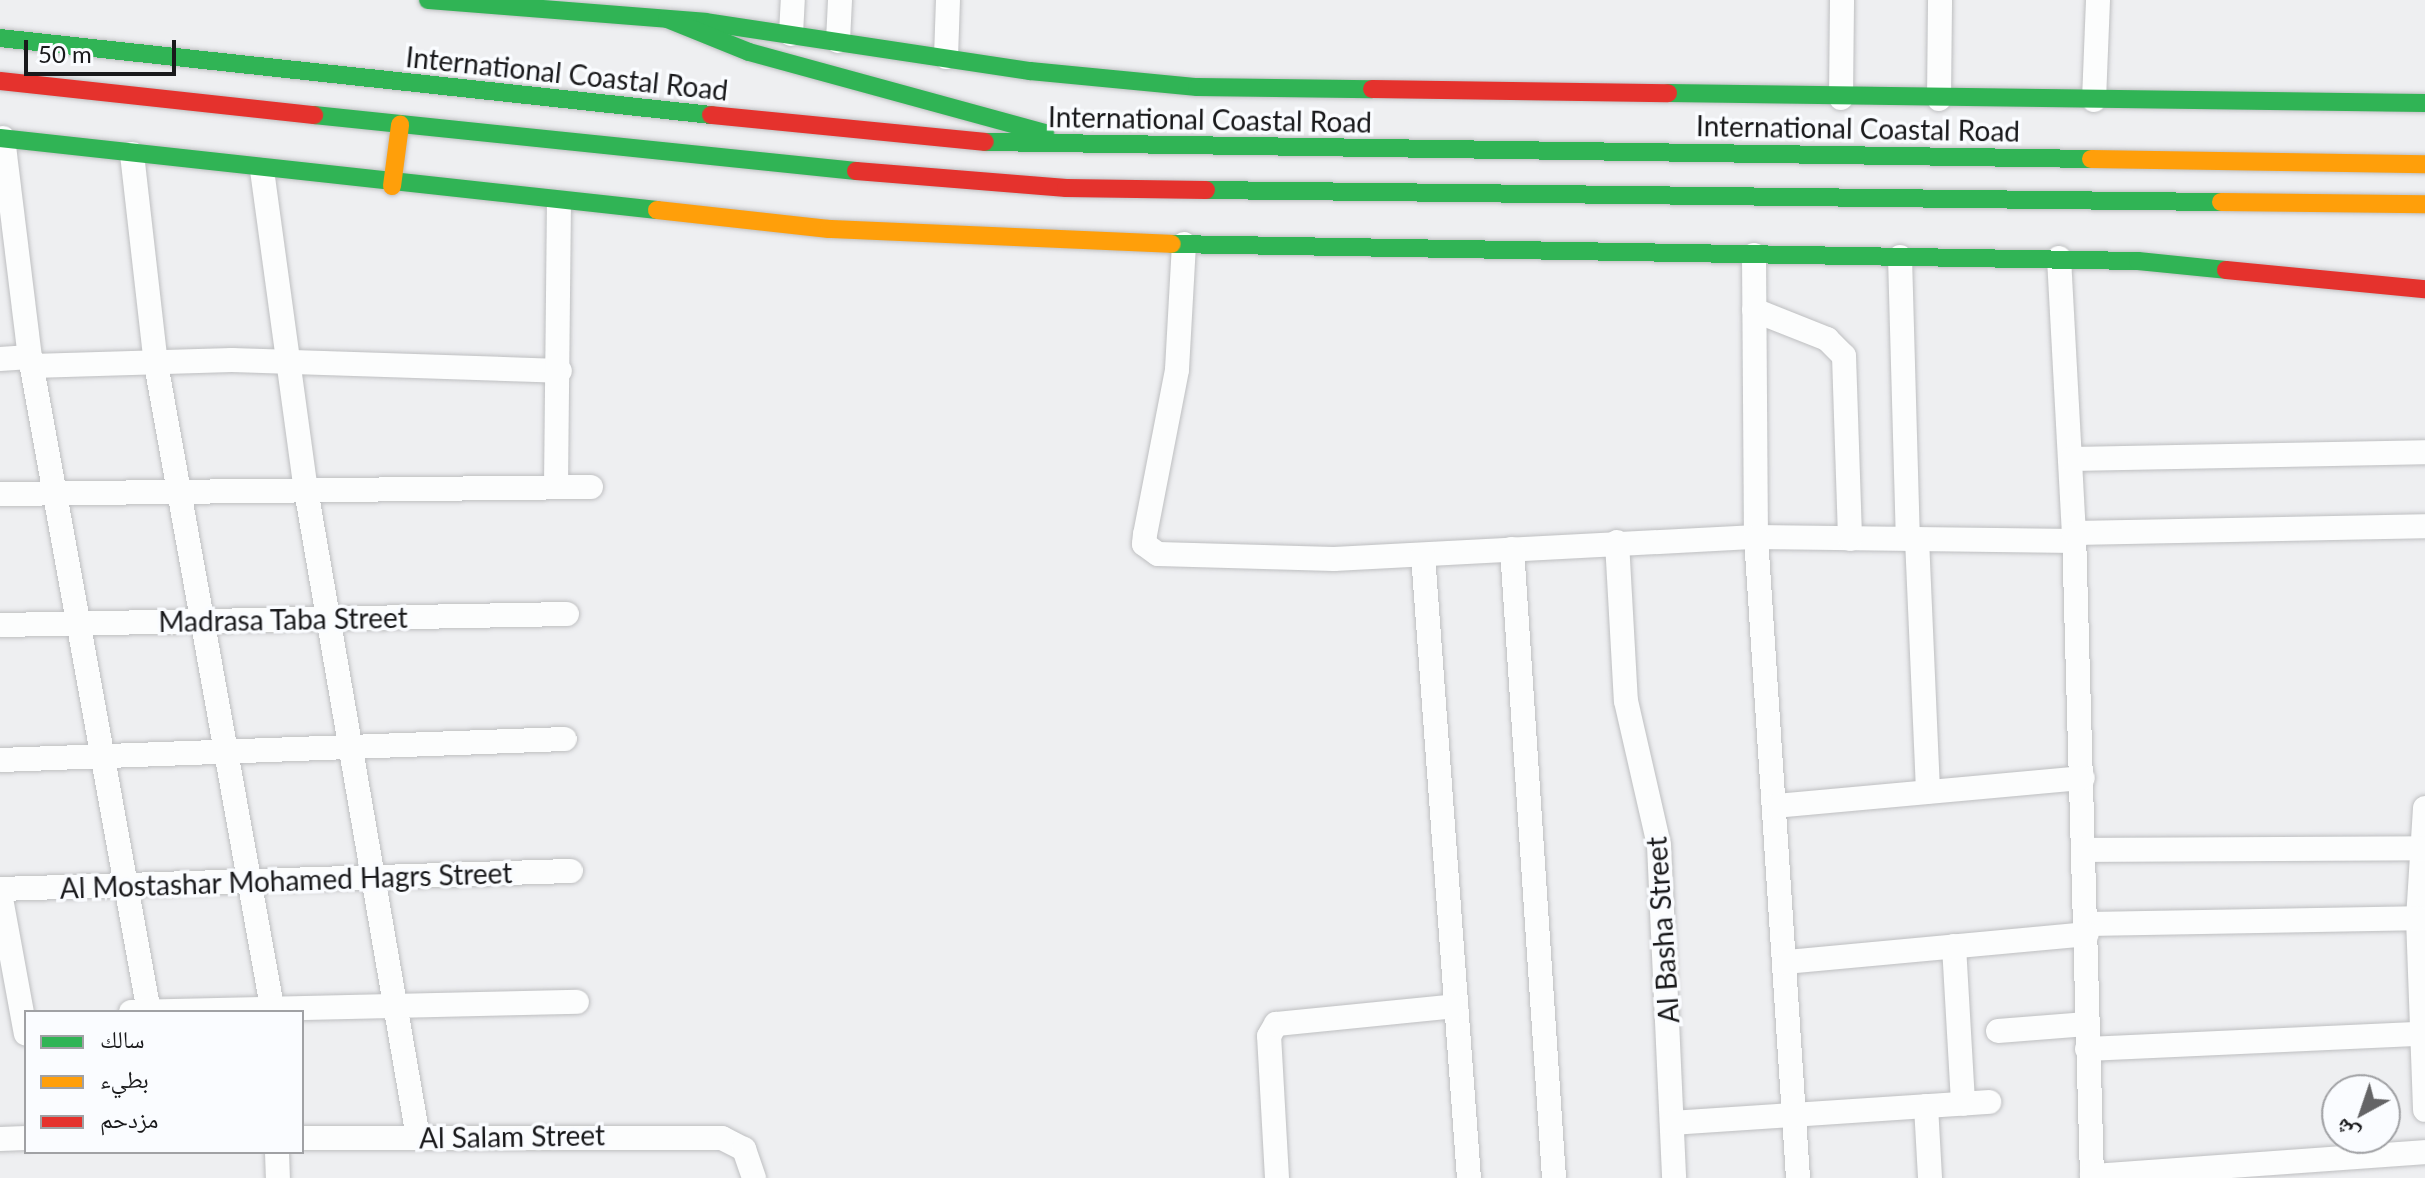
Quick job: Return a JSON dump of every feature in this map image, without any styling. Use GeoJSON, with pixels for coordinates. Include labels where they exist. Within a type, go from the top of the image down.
{"type":"FeatureCollection","features":[{"type":"Feature","properties":{"kind":"main road"},"geometry":{"type":"LineString","coordinates":[[428,0],[667,19],[706,11],[791,34],[946,57],[1197,87],[1841,98],[2425,103]]}},
{"type":"Feature","properties":{"kind":"main road"},"geometry":{"type":"LineString","coordinates":[[667,19],[749,52],[1000,115],[1069,145]]}},
{"type":"Feature","properties":{"kind":"main road","name":"International Coastal Road"},"geometry":{"type":"LineString","coordinates":[[0,38],[842,132],[1069,145],[2425,164]]}},
{"type":"Feature","properties":{"kind":"main road"},"geometry":{"type":"LineString","coordinates":[[0,81],[400,125],[1066,188],[2425,204]]}},
{"type":"Feature","properties":{"kind":"main road"},"geometry":{"type":"LineString","coordinates":[[392,186],[400,125]]}},
{"type":"Feature","properties":{"kind":"main road"},"geometry":{"type":"LineString","coordinates":[[2,138],[559,205],[829,229],[1184,244],[2059,258],[2212,264],[2425,289]]}},
{"type":"Feature","properties":{"kind":"street"},"geometry":{"type":"LineString","coordinates":[[791,34],[793,0]]}},
{"type":"Feature","properties":{"kind":"street"},"geometry":{"type":"LineString","coordinates":[[838,41],[840,0]]}},
{"type":"Feature","properties":{"kind":"street"},"geometry":{"type":"LineString","coordinates":[[946,57],[948,0]]}},
{"type":"Feature","properties":{"kind":"street"},"geometry":{"type":"LineString","coordinates":[[1841,98],[1842,0]]}},
{"type":"Feature","properties":{"kind":"street"},"geometry":{"type":"LineString","coordinates":[[1939,99],[1940,0]]}},
{"type":"Feature","properties":{"kind":"street"},"geometry":{"type":"LineString","coordinates":[[2094,100],[2098,0]]}},
{"type":"Feature","properties":{"kind":"street"},"geometry":{"type":"LineString","coordinates":[[2,138],[31,362],[53,493],[80,622],[149,1010]]}},
{"type":"Feature","properties":{"kind":"street"},"geometry":{"type":"LineString","coordinates":[[132,154],[156,364],[273,1010],[577,1002]]}},
{"type":"Feature","properties":{"kind":"street"},"geometry":{"type":"LineString","coordinates":[[262,170],[306,490],[400,1006],[418,1137]]}},
{"type":"Feature","properties":{"kind":"street"},"geometry":{"type":"LineString","coordinates":[[556,486],[560,371],[559,205]]}},
{"type":"Feature","properties":{"kind":"street"},"geometry":{"type":"LineString","coordinates":[[1184,244],[1177,370],[1148,504],[1149,551],[1247,559],[1423,555],[1617,542],[1756,537],[2074,537],[2425,526]]}},
{"type":"Feature","properties":{"kind":"street"},"geometry":{"type":"LineString","coordinates":[[1754,255],[1756,537],[1798,1178]]}},
{"type":"Feature","properties":{"kind":"street"},"geometry":{"type":"LineString","coordinates":[[1900,257],[1912,539],[1928,792]]}},
{"type":"Feature","properties":{"kind":"street"},"geometry":{"type":"LineString","coordinates":[[2059,258],[2071,459],[2083,778],[2092,1177],[2425,1152]]}},
{"type":"Feature","properties":{"kind":"street"},"geometry":{"type":"LineString","coordinates":[[1754,310],[1827,339],[1844,356],[1850,539]]}},
{"type":"Feature","properties":{"kind":"street"},"geometry":{"type":"LineString","coordinates":[[0,359],[156,364],[286,361],[560,371]]}},
{"type":"Feature","properties":{"kind":"street"},"geometry":{"type":"LineString","coordinates":[[2071,459],[2425,452]]}},
{"type":"Feature","properties":{"kind":"street"},"geometry":{"type":"LineString","coordinates":[[0,494],[591,487]]}},
{"type":"Feature","properties":{"kind":"street","name":"Al Basha Street"},"geometry":{"type":"LineString","coordinates":[[1617,542],[1627,714],[1659,845],[1674,1178]]}},
{"type":"Feature","properties":{"kind":"street"},"geometry":{"type":"LineString","coordinates":[[1512,549],[1554,1178]]}},
{"type":"Feature","properties":{"kind":"street"},"geometry":{"type":"LineString","coordinates":[[1423,555],[1469,1178]]}},
{"type":"Feature","properties":{"kind":"street","name":"Madrasa Taba Street"},"geometry":{"type":"LineString","coordinates":[[0,625],[567,614]]}},
{"type":"Feature","properties":{"kind":"street"},"geometry":{"type":"LineString","coordinates":[[0,760],[565,739]]}},
{"type":"Feature","properties":{"kind":"street"},"geometry":{"type":"LineString","coordinates":[[1775,806],[2083,778]]}},
{"type":"Feature","properties":{"kind":"street"},"geometry":{"type":"LineString","coordinates":[[2425,808],[2418,918],[2425,1110]]}},
{"type":"Feature","properties":{"kind":"street"},"geometry":{"type":"LineString","coordinates":[[2084,850],[2423,848]]}},
{"type":"Feature","properties":{"kind":"street","name":"Al Mostashar Mohamed Hagrs Street"},"geometry":{"type":"LineString","coordinates":[[0,891],[571,871]]}},
{"type":"Feature","properties":{"kind":"street"},"geometry":{"type":"LineString","coordinates":[[0,891],[19,1019]]}},
{"type":"Feature","properties":{"kind":"street"},"geometry":{"type":"LineString","coordinates":[[1786,962],[1954,946],[2086,929],[2418,918]]}},
{"type":"Feature","properties":{"kind":"street"},"geometry":{"type":"LineString","coordinates":[[1954,946],[1963,1104]]}},
{"type":"Feature","properties":{"kind":"street"},"geometry":{"type":"LineString","coordinates":[[1277,1178],[1269,1036],[1276,1024],[1456,1006]]}},
{"type":"Feature","properties":{"kind":"street"},"geometry":{"type":"LineString","coordinates":[[1998,1031],[2087,1024]]}},
{"type":"Feature","properties":{"kind":"street"},"geometry":{"type":"LineString","coordinates":[[2087,1049],[2421,1034]]}},
{"type":"Feature","properties":{"kind":"street"},"geometry":{"type":"LineString","coordinates":[[1672,1123],[1989,1102]]}},
{"type":"Feature","properties":{"kind":"street"},"geometry":{"type":"LineString","coordinates":[[1926,1106],[1930,1178]]}},
{"type":"Feature","properties":{"kind":"street"},"geometry":{"type":"LineString","coordinates":[[0,1139],[24,1138]]}},
{"type":"Feature","properties":{"kind":"street","name":"Al Salam Street"},"geometry":{"type":"LineString","coordinates":[[304,1138],[722,1138],[744,1149],[754,1178]]}},
{"type":"Feature","properties":{"kind":"street"},"geometry":{"type":"LineString","coordinates":[[277,1154],[278,1178]]}},
{"type":"Feature","properties":{"kind":"traffic: fast"},"geometry":{"type":"LineString","coordinates":[[428,0],[705,22],[1030,71],[1197,87],[1372,89]]}},
{"type":"Feature","properties":{"kind":"traffic: fast"},"geometry":{"type":"LineString","coordinates":[[667,19],[749,52],[1045,133]]}},
{"type":"Feature","properties":{"kind":"traffic: fast"},"geometry":{"type":"LineString","coordinates":[[0,38],[711,115]]}},
{"type":"Feature","properties":{"kind":"traffic: fast"},"geometry":{"type":"LineString","coordinates":[[1668,93],[2425,103]]}},
{"type":"Feature","properties":{"kind":"traffic: fast"},"geometry":{"type":"LineString","coordinates":[[314,115],[856,171]]}},
{"type":"Feature","properties":{"kind":"traffic: fast"},"geometry":{"type":"LineString","coordinates":[[0,138],[657,210]]}},
{"type":"Feature","properties":{"kind":"traffic: fast"},"geometry":{"type":"LineString","coordinates":[[985,142],[2091,159]]}},
{"type":"Feature","properties":{"kind":"traffic: fast"},"geometry":{"type":"LineString","coordinates":[[1206,190],[2221,202]]}},
{"type":"Feature","properties":{"kind":"traffic: fast"},"geometry":{"type":"LineString","coordinates":[[1172,244],[2138,261],[2226,270]]}},
{"type":"Feature","properties":{"kind":"traffic: slow"},"geometry":{"type":"LineString","coordinates":[[392,186],[400,125]]}},
{"type":"Feature","properties":{"kind":"traffic: slow"},"geometry":{"type":"LineString","coordinates":[[2091,159],[2425,164]]}},
{"type":"Feature","properties":{"kind":"traffic: slow"},"geometry":{"type":"LineString","coordinates":[[2221,202],[2425,204]]}},
{"type":"Feature","properties":{"kind":"traffic: slow"},"geometry":{"type":"LineString","coordinates":[[657,210],[829,229],[1172,244]]}},
{"type":"Feature","properties":{"kind":"traffic: jam"},"geometry":{"type":"LineString","coordinates":[[0,81],[314,115]]}},
{"type":"Feature","properties":{"kind":"traffic: jam"},"geometry":{"type":"LineString","coordinates":[[1372,89],[1668,93]]}},
{"type":"Feature","properties":{"kind":"traffic: jam"},"geometry":{"type":"LineString","coordinates":[[711,115],[985,142]]}},
{"type":"Feature","properties":{"kind":"traffic: jam"},"geometry":{"type":"LineString","coordinates":[[856,171],[1066,188],[1206,190]]}},
{"type":"Feature","properties":{"kind":"traffic: jam"},"geometry":{"type":"LineString","coordinates":[[2226,270],[2425,289]]}}]}
